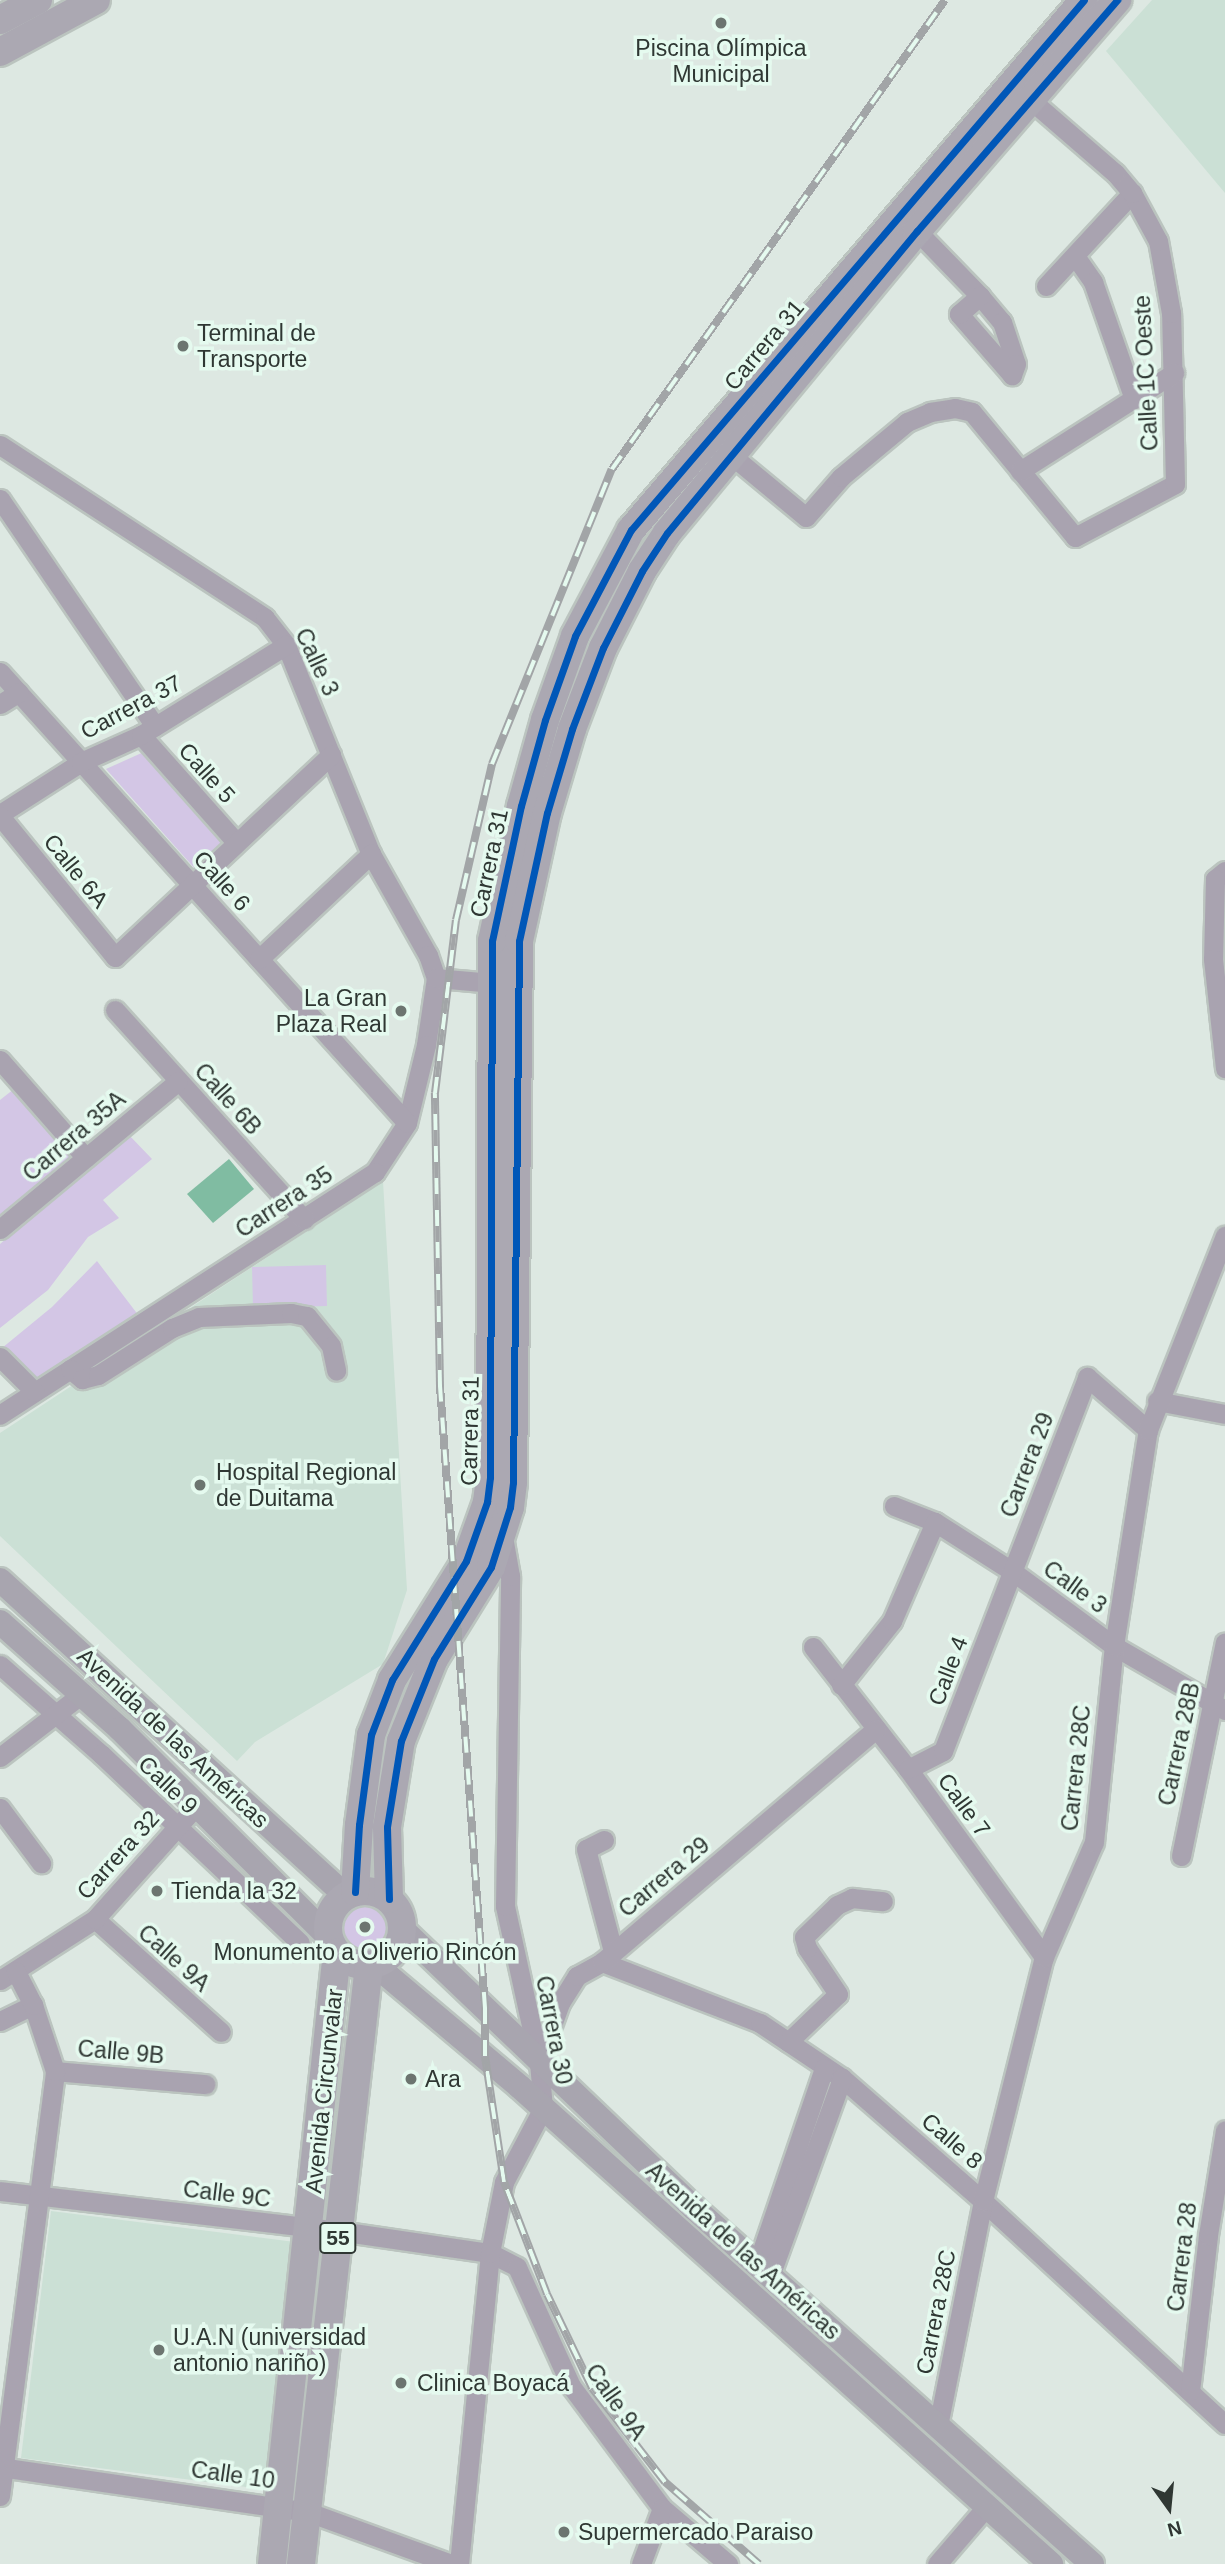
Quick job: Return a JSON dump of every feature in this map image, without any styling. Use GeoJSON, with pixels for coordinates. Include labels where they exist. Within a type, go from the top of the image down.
{"type":"FeatureCollection","features":[{"type":"Feature","properties":{"kind":"highway"},"geometry":{"type":"LineString","coordinates":[[0,20],[38,0]]}},
{"type":"Feature","properties":{"kind":"highway"},"geometry":{"type":"LineString","coordinates":[[0,52],[96,0]]}},
{"type":"Feature","properties":{"kind":"highway","name":"Carrera 31"},"geometry":{"type":"LineString","coordinates":[[350,1894],[371,1735],[392,1680],[466,1561],[487,1502],[490,1477],[492,941],[521,806],[545,720],[575,636],[631,530],[1083,0]]}},
{"type":"Feature","properties":{"kind":"highway","name":"Carrera 31"},"geometry":{"type":"LineString","coordinates":[[389,1899],[387,1827],[401,1741],[434,1659],[480,1587],[503,1537],[513,1482],[519,941],[547,813],[572,729],[603,648],[642,571],[667,533],[917,231],[1117,0]]}},
{"type":"Feature","properties":{"kind":"highway"},"geometry":{"type":"LineString","coordinates":[[492,983],[501,994],[509,1024],[518,1034]]}},
{"type":"Feature","properties":{"kind":"highway"},"geometry":{"type":"LineString","coordinates":[[333,1945],[351,1962],[372,1964],[394,1951],[403,1930],[400,1912],[389,1899],[369,1891],[350,1894]]}},
{"type":"Feature","properties":{"kind":"highway","name":"55"},"geometry":{"type":"LineString","coordinates":[[333,1945],[330,1916],[350,1894]]}},
{"type":"Feature","properties":{"kind":"highway","name":"Avenida Circunvalar"},"geometry":{"type":"LineString","coordinates":[[272,2564],[309,2228],[333,1945]]}},
{"type":"Feature","properties":{"kind":"highway","name":"Avenida Circunvalar"},"geometry":{"type":"LineString","coordinates":[[301,2564],[372,1964]]}},
{"type":"Feature","properties":{"kind":"main road","name":"Avenida de las Américas"},"geometry":{"type":"LineString","coordinates":[[0,1580],[350,1894]]}},
{"type":"Feature","properties":{"kind":"main road","name":"Avenida de las Américas"},"geometry":{"type":"LineString","coordinates":[[0,1622],[83,1693],[198,1804],[333,1945]]}},
{"type":"Feature","properties":{"kind":"main road","name":"Avenida de las Américas"},"geometry":{"type":"LineString","coordinates":[[403,1930],[539,2062],[768,2274],[1092,2564]]}},
{"type":"Feature","properties":{"kind":"main road","name":"Avenida de las Américas"},"geometry":{"type":"LineString","coordinates":[[372,1964],[520,2087],[1051,2564]]}},
{"type":"Feature","properties":{"kind":"main road"},"geometry":{"type":"LineString","coordinates":[[759,2303],[768,2274]]}},
{"type":"Feature","properties":{"kind":"main road"},"geometry":{"type":"LineString","coordinates":[[893,2422],[911,2403]]}},
{"type":"Feature","properties":{"kind":"street","name":"Calle 1C Oeste"},"geometry":{"type":"LineString","coordinates":[[1020,471],[1075,537],[1175,484],[1171,313],[1158,242],[1132,193],[1115,173],[1031,101]]}},
{"type":"Feature","properties":{"kind":"street"},"geometry":{"type":"LineString","coordinates":[[1046,286],[1132,193]]}},
{"type":"Feature","properties":{"kind":"street"},"geometry":{"type":"LineString","coordinates":[[917,231],[980,296],[1002,322],[1016,365],[1012,374],[959,314],[980,296]]}},
{"type":"Feature","properties":{"kind":"street"},"geometry":{"type":"LineString","coordinates":[[1075,256],[1093,282],[1134,398]]}},
{"type":"Feature","properties":{"kind":"street"},"geometry":{"type":"LineString","coordinates":[[731,455],[806,517],[841,477],[907,422],[930,412],[955,408],[972,412],[1020,471],[1174,373]]}},
{"type":"Feature","properties":{"kind":"street","name":"Calle 3"},"geometry":{"type":"LineString","coordinates":[[0,445],[265,618],[286,645],[371,854],[428,955],[436,978]]}},
{"type":"Feature","properties":{"kind":"street","name":"Calle 5"},"geometry":{"type":"LineString","coordinates":[[0,499],[148,730],[237,843]]}},
{"type":"Feature","properties":{"kind":"street","name":"Carrera 37"},"geometry":{"type":"LineString","coordinates":[[0,815],[81,762],[148,730],[286,645]]}},
{"type":"Feature","properties":{"kind":"street","name":"Calle 6"},"geometry":{"type":"LineString","coordinates":[[0,671],[407,1124]]}},
{"type":"Feature","properties":{"kind":"street"},"geometry":{"type":"LineString","coordinates":[[0,704],[19,692]]}},
{"type":"Feature","properties":{"kind":"street"},"geometry":{"type":"LineString","coordinates":[[192,885],[331,755]]}},
{"type":"Feature","properties":{"kind":"street","name":"Calle 6A"},"geometry":{"type":"LineString","coordinates":[[0,815],[115,957],[192,885]]}},
{"type":"Feature","properties":{"kind":"street"},"geometry":{"type":"LineString","coordinates":[[259,959],[371,854]]}},
{"type":"Feature","properties":{"kind":"street"},"geometry":{"type":"LineString","coordinates":[[1225,871],[1215,879],[1213,959],[1225,1068]]}},
{"type":"Feature","properties":{"kind":"street"},"geometry":{"type":"LineString","coordinates":[[1213,959],[1225,976]]}},
{"type":"Feature","properties":{"kind":"street"},"geometry":{"type":"LineString","coordinates":[[436,978],[492,983]]}},
{"type":"Feature","properties":{"kind":"street","name":"Carrera 35"},"geometry":{"type":"LineString","coordinates":[[0,1415],[375,1172],[407,1124],[426,1045],[436,978]]}},
{"type":"Feature","properties":{"kind":"street","name":"Calle 6B"},"geometry":{"type":"LineString","coordinates":[[115,1010],[304,1219]]}},
{"type":"Feature","properties":{"kind":"street"},"geometry":{"type":"LineString","coordinates":[[0,1060],[6,1081],[86,1158]]}},
{"type":"Feature","properties":{"kind":"street","name":"Carrera 35A"},"geometry":{"type":"LineString","coordinates":[[0,1229],[178,1081]]}},
{"type":"Feature","properties":{"kind":"street","name":"Carrera 28C"},"geometry":{"type":"LineString","coordinates":[[938,2426],[983,2201],[1044,1957],[1094,1842],[1114,1646],[1148,1430],[1157,1401],[1225,1236]]}},
{"type":"Feature","properties":{"kind":"street"},"geometry":{"type":"LineString","coordinates":[[70,1370],[82,1379],[98,1375],[172,1328],[199,1317],[291,1313],[307,1316],[325,1338],[331,1346],[336,1370]]}},
{"type":"Feature","properties":{"kind":"street"},"geometry":{"type":"LineString","coordinates":[[0,1357],[35,1392]]}},
{"type":"Feature","properties":{"kind":"street","name":"Carrera 29"},"geometry":{"type":"LineString","coordinates":[[1012,1571],[1087,1377],[1148,1430]]}},
{"type":"Feature","properties":{"kind":"street"},"geometry":{"type":"LineString","coordinates":[[1157,1401],[1225,1414]]}},
{"type":"Feature","properties":{"kind":"street","name":"Calle 3"},"geometry":{"type":"LineString","coordinates":[[894,1506],[935,1522],[1012,1571],[1114,1646],[1219,1705]]}},
{"type":"Feature","properties":{"kind":"street"},"geometry":{"type":"LineString","coordinates":[[841,1685],[892,1621],[935,1522]]}},
{"type":"Feature","properties":{"kind":"street","name":"Carrera 30"},"geometry":{"type":"LineString","coordinates":[[459,2564],[490,2253],[504,2182],[543,2108],[539,2062],[511,1944],[504,1897],[510,1576],[503,1537]]}},
{"type":"Feature","properties":{"kind":"street","name":"Calle 4"},"geometry":{"type":"LineString","coordinates":[[908,1769],[943,1751],[1012,1571]]}},
{"type":"Feature","properties":{"kind":"street","name":"Carrera 28B"},"geometry":{"type":"LineString","coordinates":[[1181,1856],[1219,1705],[1225,1642]]}},
{"type":"Feature","properties":{"kind":"street","name":"Calle 7"},"geometry":{"type":"LineString","coordinates":[[813,1647],[908,1769],[1044,1957]]}},
{"type":"Feature","properties":{"kind":"street","name":"Calle 9"},"geometry":{"type":"LineString","coordinates":[[0,1665],[101,1754],[300,1943]]}},
{"type":"Feature","properties":{"kind":"street"},"geometry":{"type":"LineString","coordinates":[[0,1757],[57,1716],[83,1693]]}},
{"type":"Feature","properties":{"kind":"street"},"geometry":{"type":"LineString","coordinates":[[101,1754],[120,1729]]}},
{"type":"Feature","properties":{"kind":"street","name":"Carrera 29"},"geometry":{"type":"LineString","coordinates":[[520,2087],[539,2062],[568,1986],[577,1976],[608,1957],[876,1729]]}},
{"type":"Feature","properties":{"kind":"street","name":"Carrera 32"},"geometry":{"type":"LineString","coordinates":[[8,1975],[95,1919],[198,1804]]}},
{"type":"Feature","properties":{"kind":"street"},"geometry":{"type":"LineString","coordinates":[[0,1808],[7,1830],[41,1863]]}},
{"type":"Feature","properties":{"kind":"street"},"geometry":{"type":"LineString","coordinates":[[604,1840],[586,1849],[608,1957]]}},
{"type":"Feature","properties":{"kind":"street"},"geometry":{"type":"LineString","coordinates":[[788,2042],[838,1994],[807,1948],[804,1937],[837,1905],[852,1898],[883,1900]]}},
{"type":"Feature","properties":{"kind":"street","name":"Calle 9A"},"geometry":{"type":"LineString","coordinates":[[95,1919],[221,2032]]}},
{"type":"Feature","properties":{"kind":"street","name":"Calle 8"},"geometry":{"type":"LineString","coordinates":[[608,1957],[760,2023],[842,2078],[983,2201],[1225,2424]]}},
{"type":"Feature","properties":{"kind":"street","name":"Calle 9B"},"geometry":{"type":"LineString","coordinates":[[8,1975],[33,2005],[55,2070],[205,2084]]}},
{"type":"Feature","properties":{"kind":"street"},"geometry":{"type":"LineString","coordinates":[[0,2021],[33,2005]]}},
{"type":"Feature","properties":{"kind":"street"},"geometry":{"type":"LineString","coordinates":[[768,2274],[824,2068]]}},
{"type":"Feature","properties":{"kind":"street"},"geometry":{"type":"LineString","coordinates":[[0,2496],[55,2070]]}},
{"type":"Feature","properties":{"kind":"street"},"geometry":{"type":"LineString","coordinates":[[768,2274],[842,2078]]}},
{"type":"Feature","properties":{"kind":"street","name":"Carrera 28"},"geometry":{"type":"LineString","coordinates":[[1190,2391],[1208,2235],[1225,2130]]}},
{"type":"Feature","properties":{"kind":"street","name":"Calle 9C"},"geometry":{"type":"LineString","coordinates":[[0,2191],[339,2231],[490,2253]]}},
{"type":"Feature","properties":{"kind":"street"},"geometry":{"type":"LineString","coordinates":[[1208,2235],[1225,2222]]}},
{"type":"Feature","properties":{"kind":"street","name":"Calle 9A"},"geometry":{"type":"LineString","coordinates":[[490,2253],[517,2267],[571,2386],[662,2508],[728,2564]]}},
{"type":"Feature","properties":{"kind":"street","name":"Calle 10"},"geometry":{"type":"LineString","coordinates":[[2,2468],[308,2512],[452,2564]]}},
{"type":"Feature","properties":{"kind":"street"},"geometry":{"type":"LineString","coordinates":[[937,2564],[986,2507]]}},
{"type":"Feature","properties":{"kind":"street"},"geometry":{"type":"LineString","coordinates":[[641,2564],[662,2508]]}},
{"type":"Feature","properties":{"kind":"shaded area"},"geometry":{"type":"Polygon","coordinates":[[[1152,0],[1225,0],[1225,193],[1106,51],[1152,0]]]}},
{"type":"Feature","properties":{"kind":"shaded area"},"geometry":{"type":"Polygon","coordinates":[[[146,751],[230,842],[197,871],[106,769],[146,751]]]}},
{"type":"Feature","properties":{"kind":"shaded area"},"geometry":{"type":"Polygon","coordinates":[[[14,1089],[74,1159],[0,1219],[0,1100],[14,1089]]]}},
{"type":"Feature","properties":{"kind":"shaded area"},"geometry":{"type":"Polygon","coordinates":[[[128,1134],[152,1159],[103,1200],[119,1218],[88,1237],[48,1290],[0,1328],[0,1244],[128,1134]]]}},
{"type":"Feature","properties":{"kind":"shaded area"},"geometry":{"type":"Polygon","coordinates":[[[229,1159],[254,1189],[213,1223],[187,1194],[229,1159]]]}},
{"type":"Feature","properties":{"kind":"shaded area","name":"Hospital Regional de Duitama"},"geometry":{"type":"Polygon","coordinates":[[[383,1181],[407,1590],[383,1664],[255,1742],[237,1761],[0,1536],[0,1433],[383,1181]]]}},
{"type":"Feature","properties":{"kind":"shaded area"},"geometry":{"type":"Polygon","coordinates":[[[97,1261],[139,1316],[36,1382],[2,1348],[52,1307],[97,1261]]]}},
{"type":"Feature","properties":{"kind":"shaded area"},"geometry":{"type":"Polygon","coordinates":[[[326,1265],[327,1306],[253,1308],[252,1267],[326,1265]]]}},
{"type":"Feature","properties":{"kind":"shaded area"},"geometry":{"type":"Polygon","coordinates":[[[365,1903],[383,1910],[390,1928],[383,1946],[365,1953],[347,1946],[340,1928],[347,1910],[365,1903]]]}},
{"type":"Feature","properties":{"kind":"shaded area","name":"U.A.N (universidad antonio nariño)"},"geometry":{"type":"Polygon","coordinates":[[[51,2211],[295,2242],[270,2490],[21,2458],[51,2211]]]}},
{"type":"Feature","properties":{"kind":"railway"},"geometry":{"type":"LineString","coordinates":[[759,2564],[665,2482],[592,2388],[547,2294],[504,2182],[485,2056],[485,2008],[440,1386],[435,1093],[456,920],[492,764],[612,469],[945,0]]}},
{"type":"Feature","properties":{"kind":"cycle path"},"geometry":{"type":"LineString","coordinates":[[355,1892],[359,1825],[371,1735],[392,1680],[466,1561],[487,1502],[490,1477],[492,941],[521,806],[545,720],[575,636],[631,530],[1084,0]]}},
{"type":"Feature","properties":{"kind":"cycle path"},"geometry":{"type":"LineString","coordinates":[[389,1899],[387,1827],[401,1741],[434,1659],[491,1567],[510,1507],[513,1482],[519,941],[547,813],[572,729],[603,648],[642,571],[667,533],[917,231],[1117,0]]}},
{"type":"Feature","properties":{"kind":"place","name":"Piscina Olímpica Municipal"},"geometry":{"type":"Point","coordinates":[721,23]}},
{"type":"Feature","properties":{"kind":"place","name":"Terminal de Transporte"},"geometry":{"type":"Point","coordinates":[183,346]}},
{"type":"Feature","properties":{"kind":"place","name":"La Gran Plaza Real"},"geometry":{"type":"Point","coordinates":[401,1011]}},
{"type":"Feature","properties":{"kind":"place","name":"Hospital Regional de Duitama"},"geometry":{"type":"Point","coordinates":[200,1485]}},
{"type":"Feature","properties":{"kind":"place","name":"Tienda la 32"},"geometry":{"type":"Point","coordinates":[157,1891]}},
{"type":"Feature","properties":{"kind":"place","name":"Monumento a Oliverio Rincón"},"geometry":{"type":"Point","coordinates":[365,1927]}},
{"type":"Feature","properties":{"kind":"place","name":"Ara"},"geometry":{"type":"Point","coordinates":[411,2079]}},
{"type":"Feature","properties":{"kind":"place","name":"U.A.N (universidad antonio nariño)"},"geometry":{"type":"Point","coordinates":[159,2350]}},
{"type":"Feature","properties":{"kind":"place","name":"Clinica Boyacá"},"geometry":{"type":"Point","coordinates":[401,2383]}},
{"type":"Feature","properties":{"kind":"place","name":"Supermercado Paraiso"},"geometry":{"type":"Point","coordinates":[564,2532]}}]}
